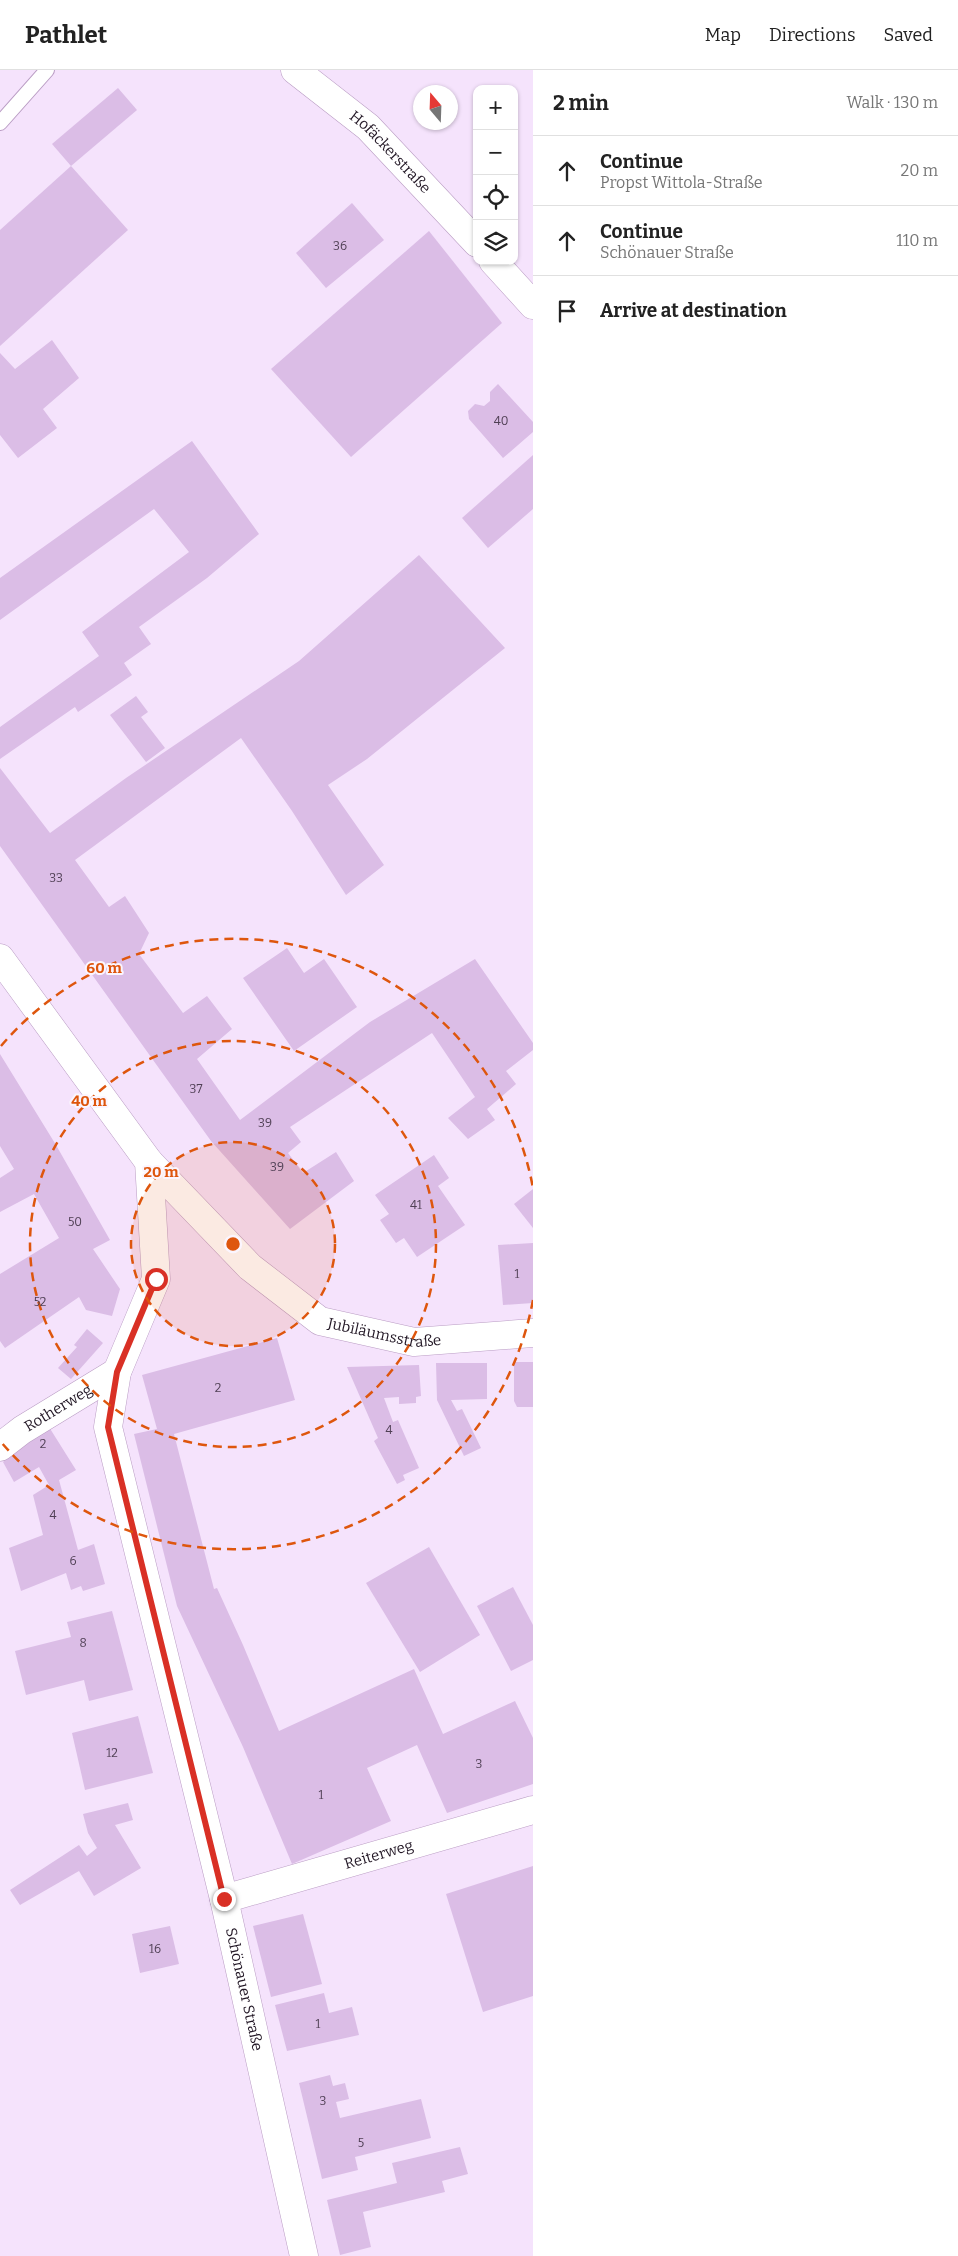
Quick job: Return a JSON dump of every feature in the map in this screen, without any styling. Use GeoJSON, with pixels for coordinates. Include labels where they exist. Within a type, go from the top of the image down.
{"type":"FeatureCollection","features":[{"type":"Feature","properties":{"kind":"street","name":"Hofäckerstraße"},"geometry":{"type":"LineString","coordinates":[[295,70],[368,127],[473,239]]}},
{"type":"Feature","properties":{"kind":"street"},"geometry":{"type":"LineString","coordinates":[[498,265],[532,302]]}},
{"type":"Feature","properties":{"kind":"street","name":"Jubiläumsstraße"},"geometry":{"type":"LineString","coordinates":[[0,958],[149,1162],[250,1267],[320,1321],[414,1342],[533,1333]]}},
{"type":"Feature","properties":{"kind":"street","name":"Schönauer Straße"},"geometry":{"type":"LineString","coordinates":[[149,1162],[156,1279],[117,1372],[108,1427],[224,1899],[304,2256]]}},
{"type":"Feature","properties":{"kind":"street","name":"Rotherweg"},"geometry":{"type":"LineString","coordinates":[[0,1447],[22,1430],[117,1372]]}},
{"type":"Feature","properties":{"kind":"street","name":"Reiterweg"},"geometry":{"type":"LineString","coordinates":[[224,1899],[533,1810]]}},
{"type":"Feature","properties":{"kind":"lane"},"geometry":{"type":"LineString","coordinates":[[0,123],[47,70]]}},
{"type":"Feature","properties":{"kind":"building"},"geometry":{"type":"Polygon","coordinates":[[[118,88],[137,110],[71,166],[52,144],[118,88]]]}},
{"type":"Feature","properties":{"kind":"building"},"geometry":{"type":"Polygon","coordinates":[[[71,166],[128,230],[0,346],[0,230],[71,166]]]}},
{"type":"Feature","properties":{"kind":"building"},"geometry":{"type":"Polygon","coordinates":[[[352,203],[384,240],[326,288],[296,253],[352,203]]]}},
{"type":"Feature","properties":{"kind":"building"},"geometry":{"type":"Polygon","coordinates":[[[429,231],[502,323],[351,457],[271,369],[429,231]]]}},
{"type":"Feature","properties":{"kind":"building"},"geometry":{"type":"Polygon","coordinates":[[[52,340],[79,378],[43,409],[57,428],[18,458],[0,435],[0,353],[15,369],[52,340]]]}},
{"type":"Feature","properties":{"kind":"building"},"geometry":{"type":"Polygon","coordinates":[[[498,384],[533,422],[533,432],[503,458],[469,419],[468,411],[475,404],[484,406],[490,401],[490,392],[498,384]]]}},
{"type":"Feature","properties":{"kind":"building"},"geometry":{"type":"Polygon","coordinates":[[[192,441],[259,534],[207,578],[139,627],[151,644],[124,663],[132,675],[78,712],[75,707],[0,759],[0,727],[99,656],[82,632],[189,552],[154,509],[0,620],[0,578],[192,441]]]}},
{"type":"Feature","properties":{"kind":"building"},"geometry":{"type":"Polygon","coordinates":[[[533,455],[533,509],[488,548],[462,518],[533,455]]]}},
{"type":"Feature","properties":{"kind":"building"},"geometry":{"type":"Polygon","coordinates":[[[419,555],[505,648],[367,759],[328,785],[384,865],[346,895],[292,811],[241,738],[75,860],[109,907],[125,896],[149,933],[139,954],[183,1013],[207,996],[232,1029],[197,1059],[240,1120],[370,1022],[475,959],[533,1043],[533,1050],[506,1071],[516,1084],[487,1109],[495,1120],[468,1139],[448,1118],[475,1097],[432,1033],[290,1127],[301,1142],[288,1153],[303,1173],[336,1152],[354,1181],[290,1229],[211,1141],[0,846],[0,768],[50,833],[126,778],[299,661],[419,555]]]}},
{"type":"Feature","properties":{"kind":"building"},"geometry":{"type":"Polygon","coordinates":[[[136,696],[148,712],[141,717],[165,748],[146,762],[110,715],[136,696]]]}},
{"type":"Feature","properties":{"kind":"building"},"geometry":{"type":"Polygon","coordinates":[[[287,948],[304,973],[324,959],[357,1007],[294,1051],[243,978],[287,948]]]}},
{"type":"Feature","properties":{"kind":"building"},"geometry":{"type":"Polygon","coordinates":[[[0,1054],[56,1145],[110,1240],[93,1249],[120,1289],[112,1316],[86,1310],[79,1297],[5,1348],[0,1341],[0,1274],[59,1238],[34,1194],[0,1212],[0,1178],[14,1169],[0,1146],[0,1054]]]}},
{"type":"Feature","properties":{"kind":"building"},"geometry":{"type":"Polygon","coordinates":[[[434,1155],[449,1178],[438,1186],[465,1225],[417,1257],[404,1238],[396,1243],[380,1220],[389,1214],[375,1195],[434,1155]]]}},
{"type":"Feature","properties":{"kind":"building"},"geometry":{"type":"Polygon","coordinates":[[[533,1189],[533,1228],[514,1204],[533,1189]]]}},
{"type":"Feature","properties":{"kind":"building"},"geometry":{"type":"Polygon","coordinates":[[[533,1243],[533,1303],[503,1305],[498,1245],[533,1243]]]}},
{"type":"Feature","properties":{"kind":"building"},"geometry":{"type":"Polygon","coordinates":[[[87,1329],[103,1343],[71,1379],[58,1368],[77,1347],[74,1345],[87,1329]]]}},
{"type":"Feature","properties":{"kind":"building"},"geometry":{"type":"Polygon","coordinates":[[[277,1338],[295,1400],[174,1434],[214,1589],[217,1588],[279,1731],[414,1669],[443,1734],[515,1701],[533,1738],[533,1784],[447,1813],[417,1745],[367,1768],[391,1821],[292,1864],[243,1747],[177,1606],[134,1434],[157,1429],[142,1375],[277,1338]]]}},
{"type":"Feature","properties":{"kind":"building"},"geometry":{"type":"Polygon","coordinates":[[[514,1362],[533,1362],[533,1407],[517,1407],[514,1401],[514,1362]]]}},
{"type":"Feature","properties":{"kind":"building"},"geometry":{"type":"Polygon","coordinates":[[[436,1363],[487,1363],[487,1399],[451,1400],[457,1411],[462,1409],[481,1448],[464,1456],[437,1400],[436,1363]]]}},
{"type":"Feature","properties":{"kind":"building"},"geometry":{"type":"Polygon","coordinates":[[[419,1365],[421,1396],[416,1397],[416,1403],[399,1404],[399,1397],[384,1398],[393,1422],[398,1420],[419,1468],[403,1475],[405,1480],[397,1484],[374,1441],[378,1438],[347,1367],[419,1365]]]}},
{"type":"Feature","properties":{"kind":"building"},"geometry":{"type":"Polygon","coordinates":[[[49,1427],[76,1470],[59,1480],[78,1550],[94,1544],[105,1584],[83,1591],[81,1586],[71,1590],[66,1573],[21,1591],[9,1548],[43,1535],[33,1495],[49,1485],[39,1467],[14,1482],[3,1462],[49,1427]]]}},
{"type":"Feature","properties":{"kind":"building"},"geometry":{"type":"Polygon","coordinates":[[[429,1547],[480,1635],[420,1672],[366,1583],[429,1547]]]}},
{"type":"Feature","properties":{"kind":"building"},"geometry":{"type":"Polygon","coordinates":[[[513,1587],[533,1625],[533,1660],[511,1671],[477,1606],[513,1587]]]}},
{"type":"Feature","properties":{"kind":"building"},"geometry":{"type":"Polygon","coordinates":[[[112,1611],[133,1690],[89,1701],[84,1680],[26,1695],[15,1651],[71,1637],[67,1622],[112,1611]]]}},
{"type":"Feature","properties":{"kind":"building"},"geometry":{"type":"Polygon","coordinates":[[[138,1716],[153,1773],[85,1790],[72,1733],[138,1716]]]}},
{"type":"Feature","properties":{"kind":"building"},"geometry":{"type":"Polygon","coordinates":[[[128,1803],[133,1820],[115,1825],[141,1868],[94,1896],[79,1871],[20,1905],[10,1890],[79,1845],[87,1856],[97,1848],[88,1833],[83,1814],[128,1803]]]}},
{"type":"Feature","properties":{"kind":"building"},"geometry":{"type":"Polygon","coordinates":[[[533,1866],[533,1996],[483,2012],[446,1894],[533,1866]]]}},
{"type":"Feature","properties":{"kind":"building"},"geometry":{"type":"Polygon","coordinates":[[[303,1914],[322,1984],[271,1997],[253,1926],[303,1914]]]}},
{"type":"Feature","properties":{"kind":"building"},"geometry":{"type":"Polygon","coordinates":[[[170,1926],[179,1964],[140,1973],[132,1934],[170,1926]]]}},
{"type":"Feature","properties":{"kind":"building"},"geometry":{"type":"Polygon","coordinates":[[[324,1993],[329,2013],[352,2007],[359,2035],[287,2051],[275,2005],[324,1993]]]}},
{"type":"Feature","properties":{"kind":"building"},"geometry":{"type":"Polygon","coordinates":[[[330,2075],[333,2086],[345,2083],[349,2099],[336,2102],[340,2118],[421,2099],[431,2138],[355,2157],[358,2170],[322,2179],[299,2083],[330,2075]]]}},
{"type":"Feature","properties":{"kind":"building"},"geometry":{"type":"Polygon","coordinates":[[[460,2147],[468,2174],[442,2181],[445,2192],[363,2212],[371,2247],[340,2255],[327,2200],[397,2183],[392,2163],[460,2147]]]}},
{"type":"Feature","properties":{"kind":"route"},"geometry":{"type":"LineString","coordinates":[[156,1279],[117,1372],[108,1427],[224,1899]]}}]}
